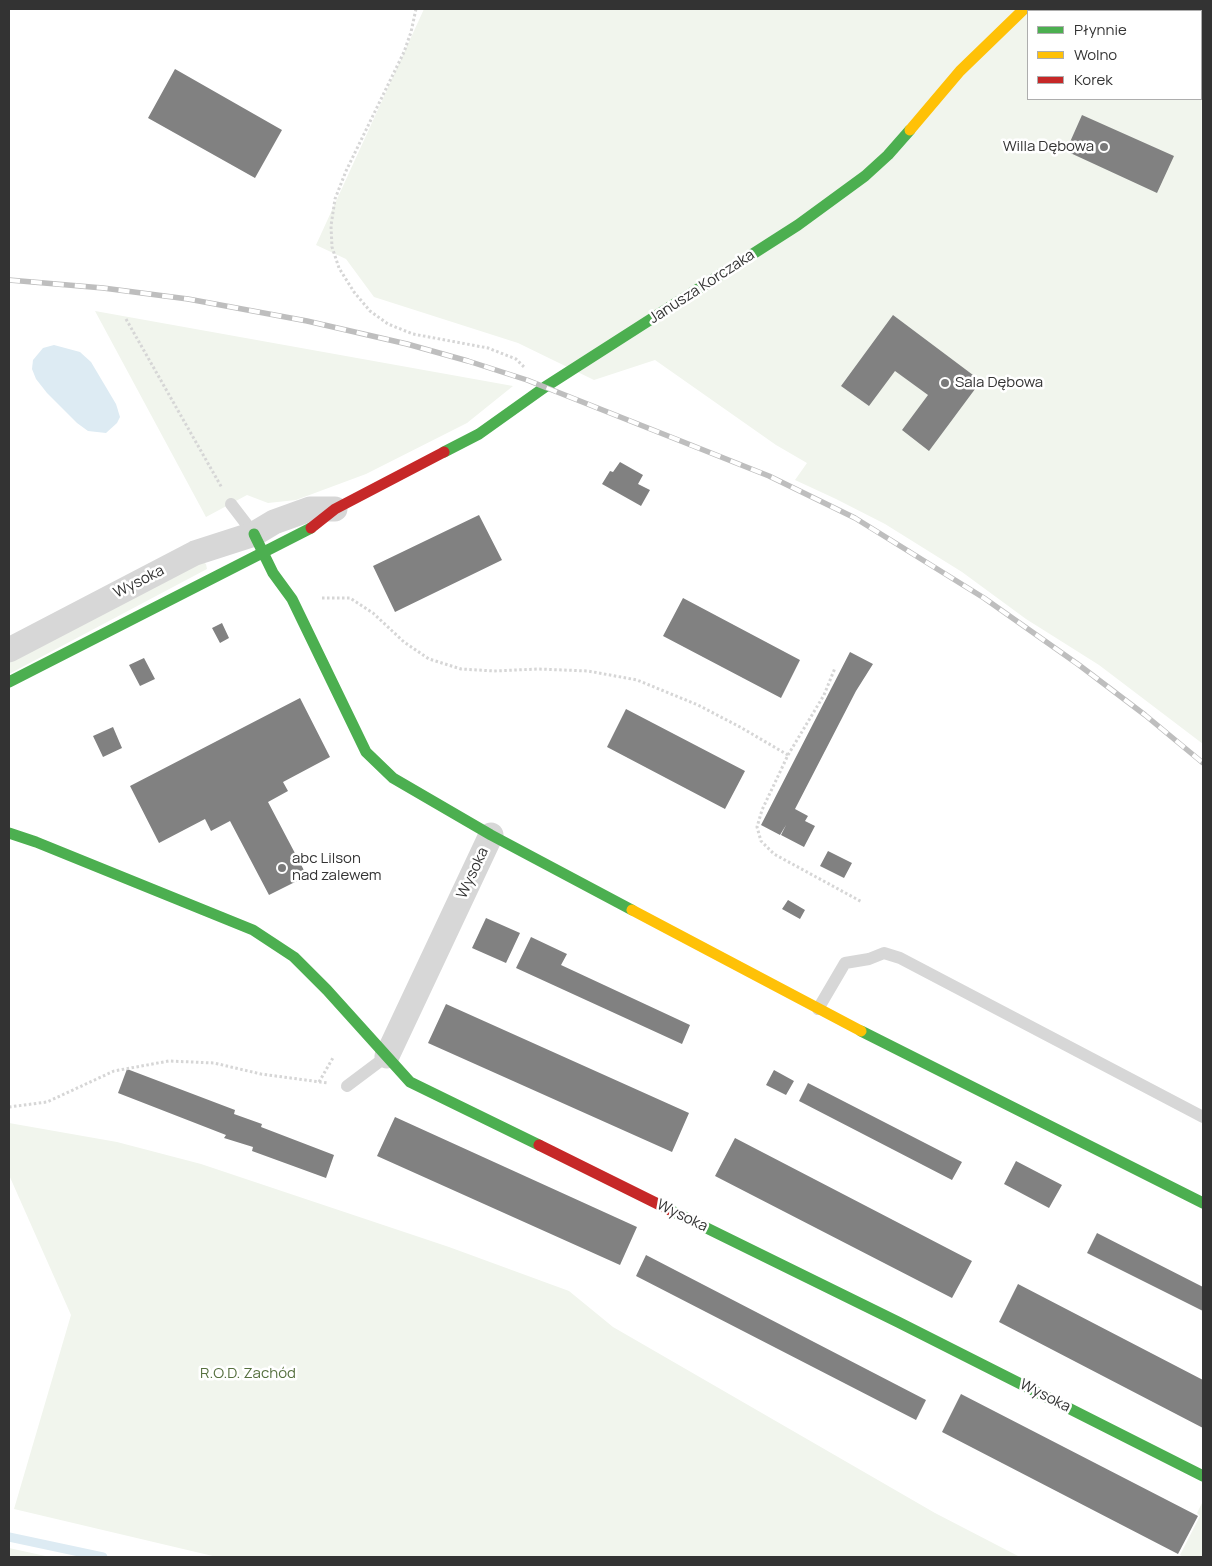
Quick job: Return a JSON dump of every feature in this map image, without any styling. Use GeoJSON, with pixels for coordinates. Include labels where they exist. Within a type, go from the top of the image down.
{"type":"FeatureCollection","features":[{"type":"Feature","properties":{"kind":"street","name":"Janusza Korczaka"},"geometry":{"type":"LineString","coordinates":[[258,544],[274,522],[310,509],[335,509],[478,434],[545,388],[798,225],[865,176],[888,155],[960,71],[1024,9]]}},
{"type":"Feature","properties":{"kind":"street","name":"Wysoka"},"geometry":{"type":"LineString","coordinates":[[258,544],[273,573],[292,599],[366,752],[393,778],[491,835],[818,1009],[1203,1203]]}},
{"type":"Feature","properties":{"kind":"street","name":"Wysoka"},"geometry":{"type":"LineString","coordinates":[[9,650],[196,554],[258,544]]}},
{"type":"Feature","properties":{"kind":"street","name":"Wysoka"},"geometry":{"type":"LineString","coordinates":[[9,682],[258,544]]}},
{"type":"Feature","properties":{"kind":"street"},"geometry":{"type":"LineString","coordinates":[[9,833],[36,842],[253,930],[294,957],[387,1056]]}},
{"type":"Feature","properties":{"kind":"street","name":"Wysoka"},"geometry":{"type":"LineString","coordinates":[[491,835],[387,1056],[410,1082],[898,1322],[1203,1476]]}},
{"type":"Feature","properties":{"kind":"lane"},"geometry":{"type":"LineString","coordinates":[[231,504],[258,544]]}},
{"type":"Feature","properties":{"kind":"lane"},"geometry":{"type":"LineString","coordinates":[[818,1009],[845,963],[869,959],[884,953],[900,958],[1203,1117]]}},
{"type":"Feature","properties":{"kind":"lane"},"geometry":{"type":"LineString","coordinates":[[346,1086],[387,1056]]}},
{"type":"Feature","properties":{"kind":"path"},"geometry":{"type":"LineString","coordinates":[[416,9],[404,52],[346,171],[335,199],[331,226],[332,247],[339,268],[354,292],[370,311],[388,324],[413,334],[488,348],[516,359],[545,388]]}},
{"type":"Feature","properties":{"kind":"path"},"geometry":{"type":"LineString","coordinates":[[126,319],[231,504]]}},
{"type":"Feature","properties":{"kind":"path"},"geometry":{"type":"LineString","coordinates":[[292,599],[350,598],[373,613],[404,642],[429,660],[461,669],[588,671],[637,680],[698,705],[788,755]]}},
{"type":"Feature","properties":{"kind":"path"},"geometry":{"type":"LineString","coordinates":[[835,668],[824,695],[788,755],[762,810],[757,827],[761,841],[774,854],[862,902]]}},
{"type":"Feature","properties":{"kind":"path"},"geometry":{"type":"LineString","coordinates":[[319,1082],[334,1056]]}},
{"type":"Feature","properties":{"kind":"path"},"geometry":{"type":"LineString","coordinates":[[9,1107],[48,1102],[114,1071],[169,1061],[214,1063],[261,1074],[346,1086]]}},
{"type":"Feature","properties":{"kind":"green space"},"geometry":{"type":"Polygon","coordinates":[[[424,9],[1203,9],[1203,744],[1099,665],[1026,619],[962,572],[885,524],[795,480],[807,463],[776,445],[655,360],[594,380],[518,343],[374,297],[346,259],[316,245],[424,9]]]}},
{"type":"Feature","properties":{"kind":"green space"},"geometry":{"type":"Polygon","coordinates":[[[95,311],[513,386],[467,423],[366,474],[296,500],[268,503],[247,495],[206,517],[95,311]]]}},
{"type":"Feature","properties":{"kind":"green space"},"geometry":{"type":"Polygon","coordinates":[[[202,561],[206,564],[207,569],[9,674],[9,657],[202,561]]]}},
{"type":"Feature","properties":{"kind":"green space","name":"R.O.D. Zachód"},"geometry":{"type":"Polygon","coordinates":[[[9,1123],[117,1142],[201,1164],[449,1247],[569,1291],[613,1327],[935,1513],[1020,1557],[217,1557],[14,1509],[71,1315],[9,1175],[9,1123]]]}},
{"type":"Feature","properties":{"kind":"green space"},"geometry":{"type":"Polygon","coordinates":[[[1203,1501],[1203,1557],[1184,1557],[1180,1555],[1200,1516],[1197,1513],[1203,1501]]]}},
{"type":"Feature","properties":{"kind":"green space"},"geometry":{"type":"Polygon","coordinates":[[[9,1548],[50,1557],[9,1557],[9,1548]]]}},
{"type":"Feature","properties":{"kind":"shaded area"},"geometry":{"type":"Polygon","coordinates":[[[54,345],[80,352],[91,362],[116,404],[120,417],[117,423],[106,433],[88,431],[77,423],[36,379],[32,369],[33,360],[43,348],[54,345]]]}},
{"type":"Feature","properties":{"kind":"building"},"geometry":{"type":"Polygon","coordinates":[[[175,69],[282,130],[255,178],[148,118],[175,69]]]}},
{"type":"Feature","properties":{"kind":"building","name":"Willa Dębowa"},"geometry":{"type":"Polygon","coordinates":[[[1082,115],[1174,156],[1157,193],[1066,151],[1082,115]]]}},
{"type":"Feature","properties":{"kind":"building","name":"Sala Dębowa"},"geometry":{"type":"Polygon","coordinates":[[[893,315],[981,381],[929,451],[902,430],[928,395],[895,371],[869,406],[841,386],[893,315]]]}},
{"type":"Feature","properties":{"kind":"building"},"geometry":{"type":"Polygon","coordinates":[[[620,462],[643,475],[638,484],[650,490],[641,506],[602,484],[610,471],[613,472],[620,462]]]}},
{"type":"Feature","properties":{"kind":"building"},"geometry":{"type":"Polygon","coordinates":[[[479,515],[502,560],[395,612],[373,566],[479,515]]]}},
{"type":"Feature","properties":{"kind":"building"},"geometry":{"type":"Polygon","coordinates":[[[683,598],[800,660],[781,698],[663,636],[683,598]]]}},
{"type":"Feature","properties":{"kind":"building"},"geometry":{"type":"Polygon","coordinates":[[[222,623],[229,638],[220,643],[212,628],[222,623]]]}},
{"type":"Feature","properties":{"kind":"building"},"geometry":{"type":"Polygon","coordinates":[[[850,652],[873,664],[856,691],[795,809],[808,816],[805,821],[815,826],[804,847],[781,835],[786,825],[780,835],[761,825],[850,652]]]}},
{"type":"Feature","properties":{"kind":"building"},"geometry":{"type":"Polygon","coordinates":[[[144,658],[155,679],[140,686],[129,665],[144,658]]]}},
{"type":"Feature","properties":{"kind":"building"},"geometry":{"type":"Polygon","coordinates":[[[300,698],[330,757],[283,782],[288,791],[268,802],[307,876],[269,895],[230,821],[211,831],[205,819],[159,843],[130,786],[300,698]]]}},
{"type":"Feature","properties":{"kind":"building"},"geometry":{"type":"Polygon","coordinates":[[[626,709],[745,771],[725,809],[607,747],[626,709]]]}},
{"type":"Feature","properties":{"kind":"building"},"geometry":{"type":"Polygon","coordinates":[[[113,727],[122,748],[103,757],[93,736],[113,727]]]}},
{"type":"Feature","properties":{"kind":"building"},"geometry":{"type":"Polygon","coordinates":[[[828,851],[852,863],[844,878],[820,866],[828,851]]]}},
{"type":"Feature","properties":{"kind":"building"},"geometry":{"type":"Polygon","coordinates":[[[788,900],[805,910],[800,919],[782,909],[788,900]]]}},
{"type":"Feature","properties":{"kind":"building"},"geometry":{"type":"Polygon","coordinates":[[[486,918],[520,933],[506,963],[472,948],[486,918]]]}},
{"type":"Feature","properties":{"kind":"building"},"geometry":{"type":"Polygon","coordinates":[[[531,937],[567,954],[561,965],[690,1025],[682,1044],[516,968],[531,937]]]}},
{"type":"Feature","properties":{"kind":"building"},"geometry":{"type":"Polygon","coordinates":[[[446,1004],[689,1113],[672,1152],[428,1043],[446,1004]]]}},
{"type":"Feature","properties":{"kind":"building"},"geometry":{"type":"Polygon","coordinates":[[[127,1069],[235,1110],[234,1114],[262,1124],[261,1127],[334,1155],[326,1178],[252,1151],[253,1147],[224,1138],[226,1135],[118,1093],[127,1069]]]}},
{"type":"Feature","properties":{"kind":"building"},"geometry":{"type":"Polygon","coordinates":[[[774,1070],[794,1081],[786,1095],[766,1085],[774,1070]]]}},
{"type":"Feature","properties":{"kind":"building"},"geometry":{"type":"Polygon","coordinates":[[[808,1083],[962,1162],[952,1180],[799,1101],[808,1083]]]}},
{"type":"Feature","properties":{"kind":"building"},"geometry":{"type":"Polygon","coordinates":[[[395,1117],[637,1227],[620,1265],[377,1156],[395,1117]]]}},
{"type":"Feature","properties":{"kind":"building"},"geometry":{"type":"Polygon","coordinates":[[[735,1138],[972,1261],[952,1298],[715,1176],[735,1138]]]}},
{"type":"Feature","properties":{"kind":"building"},"geometry":{"type":"Polygon","coordinates":[[[1016,1161],[1062,1185],[1049,1208],[1004,1184],[1016,1161]]]}},
{"type":"Feature","properties":{"kind":"building"},"geometry":{"type":"Polygon","coordinates":[[[1097,1233],[1203,1287],[1203,1311],[1087,1253],[1097,1233]]]}},
{"type":"Feature","properties":{"kind":"building"},"geometry":{"type":"Polygon","coordinates":[[[646,1255],[926,1400],[916,1420],[636,1276],[646,1255]]]}},
{"type":"Feature","properties":{"kind":"building"},"geometry":{"type":"Polygon","coordinates":[[[1018,1284],[1203,1380],[1203,1428],[999,1322],[1018,1284]]]}},
{"type":"Feature","properties":{"kind":"building"},"geometry":{"type":"Polygon","coordinates":[[[961,1394],[1198,1516],[1178,1554],[942,1432],[961,1394]]]}},
{"type":"Feature","properties":{"kind":"waterway"},"geometry":{"type":"LineString","coordinates":[[9,1537],[103,1557]]}},
{"type":"Feature","properties":{"kind":"railway"},"geometry":{"type":"LineString","coordinates":[[9,280],[103,288],[188,299],[307,321],[407,344],[527,380],[769,476],[855,518],[984,598],[1079,665],[1145,715],[1203,763]]}},
{"type":"Feature","properties":{"kind":"traffic: fast"},"geometry":{"type":"LineString","coordinates":[[444,452],[479,434],[545,387],[798,225],[865,176],[888,155],[910,130]]}},
{"type":"Feature","properties":{"kind":"traffic: fast"},"geometry":{"type":"LineString","coordinates":[[9,682],[311,528]]}},
{"type":"Feature","properties":{"kind":"traffic: fast"},"geometry":{"type":"LineString","coordinates":[[254,534],[273,573],[292,599],[366,752],[393,778],[491,835],[632,910]]}},
{"type":"Feature","properties":{"kind":"traffic: fast"},"geometry":{"type":"LineString","coordinates":[[9,833],[36,842],[253,930],[294,957],[327,990],[410,1082],[539,1145]]}},
{"type":"Feature","properties":{"kind":"traffic: fast"},"geometry":{"type":"LineString","coordinates":[[861,1031],[1203,1203]]}},
{"type":"Feature","properties":{"kind":"traffic: fast"},"geometry":{"type":"LineString","coordinates":[[670,1210],[898,1322],[1203,1476]]}},
{"type":"Feature","properties":{"kind":"traffic: slow"},"geometry":{"type":"LineString","coordinates":[[910,130],[960,71],[1024,9]]}},
{"type":"Feature","properties":{"kind":"traffic: slow"},"geometry":{"type":"LineString","coordinates":[[632,910],[861,1031]]}},
{"type":"Feature","properties":{"kind":"traffic: jam"},"geometry":{"type":"LineString","coordinates":[[311,528],[335,509],[444,452]]}},
{"type":"Feature","properties":{"kind":"traffic: jam"},"geometry":{"type":"LineString","coordinates":[[539,1145],[670,1210]]}},
{"type":"Feature","properties":{"kind":"place","name":"Willa Dębowa"},"geometry":{"type":"Point","coordinates":[1104,147]}},
{"type":"Feature","properties":{"kind":"place","name":"Sala Dębowa"},"geometry":{"type":"Point","coordinates":[945,383]}},
{"type":"Feature","properties":{"kind":"place","name":"abc Lilson nad zalewem"},"geometry":{"type":"Point","coordinates":[282,868]}}]}
